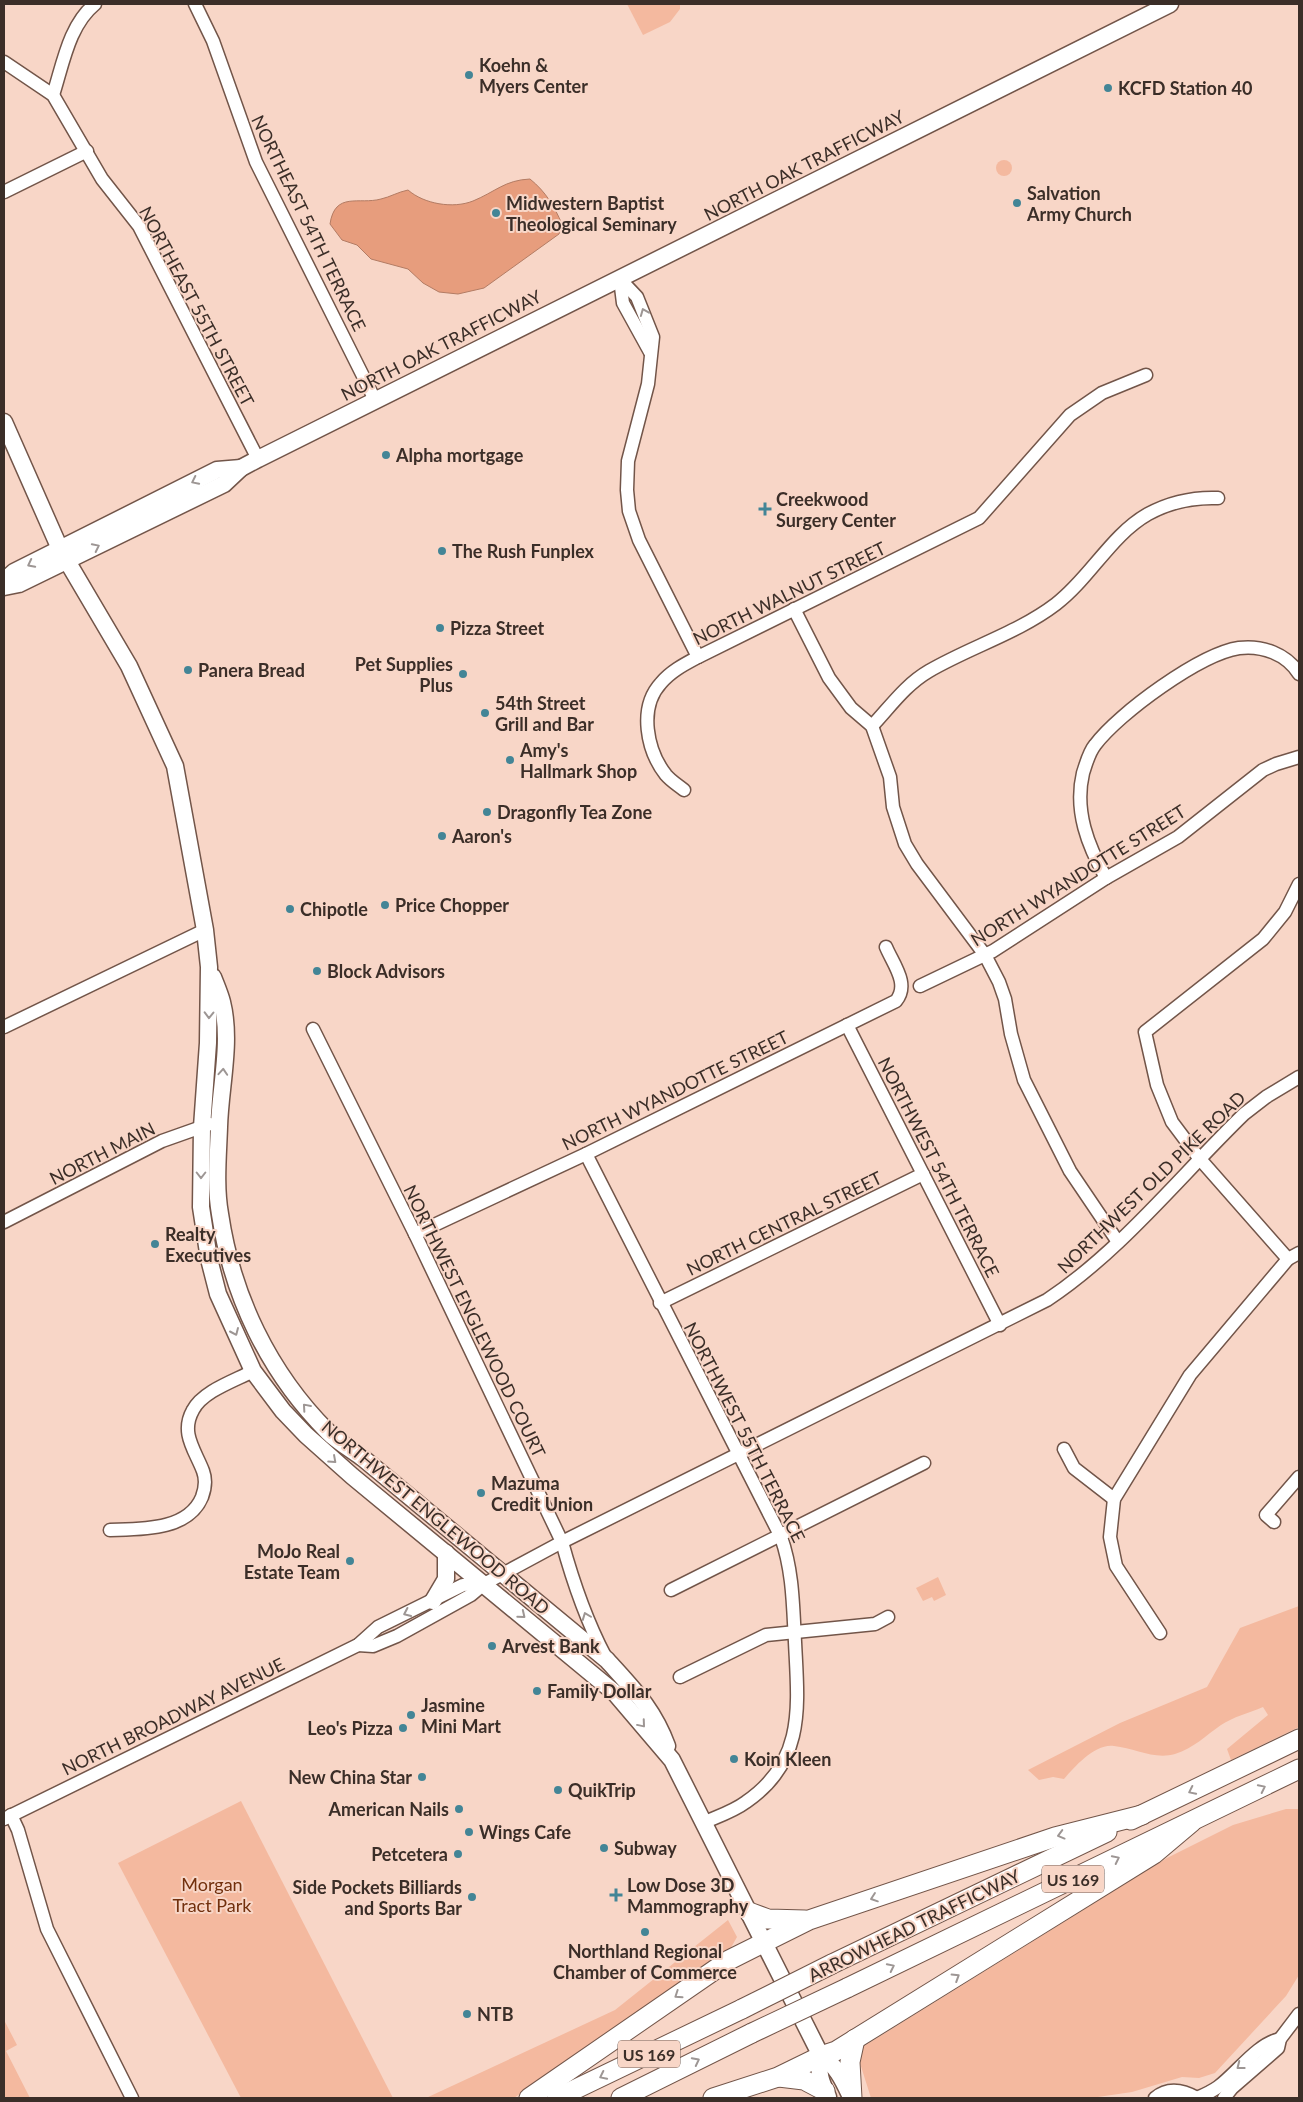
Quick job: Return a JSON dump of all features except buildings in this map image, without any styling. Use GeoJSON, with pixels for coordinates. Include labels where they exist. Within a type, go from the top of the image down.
{"type":"FeatureCollection","features":[{"type":"Feature","properties":{"kind":"highway","name":"ARROWHEAD TRAFFICWAY"},"geometry":{"type":"LineString","coordinates":[[557,2098],[1299,1739]]}},
{"type":"Feature","properties":{"kind":"highway","name":"ARROWHEAD TRAFFICWAY"},"geometry":{"type":"LineString","coordinates":[[621,2098],[1299,1769]]}},
{"type":"Feature","properties":{"kind":"highway"},"geometry":{"type":"LineString","coordinates":[[529,2098],[729,1960],[808,1920],[1055,1837],[1142,1815]]}},
{"type":"Feature","properties":{"kind":"highway"},"geometry":{"type":"LineString","coordinates":[[713,2098],[778,2077],[820,2056],[836,2052],[1154,1854],[1192,1822]]}},
{"type":"Feature","properties":{"kind":"highway"},"geometry":{"type":"LineString","coordinates":[[749,1912],[768,1919],[808,1920]]}},
{"type":"Feature","properties":{"kind":"highway"},"geometry":{"type":"LineString","coordinates":[[852,2098],[850,2062],[856,2040]]}},
{"type":"Feature","properties":{"kind":"highway"},"geometry":{"type":"LineString","coordinates":[[778,2077],[804,2080],[827,2095]]}},
{"type":"Feature","properties":{"kind":"main road","name":"NORTH OAK TRAFFICWAY"},"geometry":{"type":"LineString","coordinates":[[4,581],[14,572],[63,555],[224,484],[241,468],[258,459],[1170,4]]}},
{"type":"Feature","properties":{"kind":"main road"},"geometry":{"type":"LineString","coordinates":[[4,422],[63,555],[128,666],[175,766],[205,930],[209,966]]}},
{"type":"Feature","properties":{"kind":"main road","name":"NORTH OAK TRAFFICWAY"},"geometry":{"type":"LineString","coordinates":[[4,587],[20,584],[63,555]]}},
{"type":"Feature","properties":{"kind":"main road","name":"NORTHWEST ENGLEWOOD ROAD"},"geometry":{"type":"LineString","coordinates":[[209,966],[222,1003],[225,1043],[219,1121],[220,1213],[229,1258],[244,1304],[258,1337],[292,1392],[329,1433],[364,1459],[607,1660],[638,1694],[655,1717],[672,1760],[705,1822],[820,2056],[831,2062],[839,2072],[852,2098]]}},
{"type":"Feature","properties":{"kind":"main road","name":"NORTHWEST ENGLEWOOD ROAD"},"geometry":{"type":"LineString","coordinates":[[209,966],[208,1043],[202,1126],[201,1206],[209,1259],[218,1294],[253,1371],[283,1411],[306,1435],[352,1476],[615,1693],[672,1760]]}},
{"type":"Feature","properties":{"kind":"main road"},"geometry":{"type":"LineString","coordinates":[[433,1601],[446,1579],[446,1553]]}},
{"type":"Feature","properties":{"kind":"main road","name":"NORTHWEST ENGLEWOOD ROAD"},"geometry":{"type":"LineString","coordinates":[[820,2056],[818,2069],[827,2095]]}},
{"type":"Feature","properties":{"kind":"street"},"geometry":{"type":"LineString","coordinates":[[54,95],[74,31],[81,18],[94,4]]}},
{"type":"Feature","properties":{"kind":"street","name":"NORTHEAST 54TH TERRACE"},"geometry":{"type":"LineString","coordinates":[[195,4],[216,50],[256,162],[375,400]]}},
{"type":"Feature","properties":{"kind":"street","name":"NORTHEAST 55TH STREET"},"geometry":{"type":"LineString","coordinates":[[4,62],[54,95],[102,179],[139,226],[258,459]]}},
{"type":"Feature","properties":{"kind":"street"},"geometry":{"type":"LineString","coordinates":[[4,192],[87,151]]}},
{"type":"Feature","properties":{"kind":"street"},"geometry":{"type":"LineString","coordinates":[[620,279],[638,297],[653,337],[648,384],[628,461],[627,490],[629,511],[639,540],[698,657]]}},
{"type":"Feature","properties":{"kind":"street","name":"NORTH WALNUT STREET"},"geometry":{"type":"LineString","coordinates":[[684,790],[667,776],[656,759],[650,740],[648,716],[652,699],[660,683],[678,668],[698,657],[979,518],[1070,415],[1102,393],[1146,376]]}},
{"type":"Feature","properties":{"kind":"street"},"geometry":{"type":"LineString","coordinates":[[872,726],[905,689],[929,671],[1030,621],[1055,605],[1073,589],[1124,533],[1139,520],[1176,502],[1195,498],[1218,498]]}},
{"type":"Feature","properties":{"kind":"street"},"geometry":{"type":"LineString","coordinates":[[794,609],[829,678],[851,708],[872,726],[890,776],[893,807],[905,844],[917,864],[985,955],[999,982],[1005,1000],[1011,1034],[1024,1080],[1070,1171],[1118,1242]]}},
{"type":"Feature","properties":{"kind":"street"},"geometry":{"type":"LineString","coordinates":[[1106,878],[1089,846],[1080,802],[1086,766],[1094,746],[1124,716],[1156,691],[1199,665],[1235,649],[1254,647],[1272,652],[1288,661],[1299,674]]}},
{"type":"Feature","properties":{"kind":"street","name":"NORTH WYANDOTTE STREET"},"geometry":{"type":"LineString","coordinates":[[920,986],[985,955],[1106,878],[1178,837],[1263,770],[1299,757]]}},
{"type":"Feature","properties":{"kind":"street"},"geometry":{"type":"LineString","coordinates":[[1160,1633],[1116,1566],[1110,1537],[1114,1500],[1190,1375],[1294,1256],[1200,1158],[1172,1122],[1164,1104],[1145,1032],[1263,939],[1285,912],[1299,884]]}},
{"type":"Feature","properties":{"kind":"street"},"geometry":{"type":"LineString","coordinates":[[4,1027],[205,930]]}},
{"type":"Feature","properties":{"kind":"street","name":"NORTH WYANDOTTE STREET"},"geometry":{"type":"LineString","coordinates":[[415,1234],[586,1154],[896,1001],[900,996],[901,980],[886,947]]}},
{"type":"Feature","properties":{"kind":"street","name":"NORTHWEST 54TH TERRACE"},"geometry":{"type":"LineString","coordinates":[[847,1025],[1000,1325]]}},
{"type":"Feature","properties":{"kind":"street","name":"NORTHWEST ENGLEWOOD COURT"},"geometry":{"type":"LineString","coordinates":[[313,1029],[415,1234],[562,1542],[581,1604],[607,1660]]}},
{"type":"Feature","properties":{"kind":"street","name":"NORTHWEST OLD PIKE ROAD"},"geometry":{"type":"LineString","coordinates":[[1000,1325],[1047,1300],[1070,1285],[1118,1242],[1244,1114],[1266,1096],[1299,1077]]}},
{"type":"Feature","properties":{"kind":"street","name":"NORTH MAIN"},"geometry":{"type":"LineString","coordinates":[[4,1222],[162,1141],[219,1121]]}},
{"type":"Feature","properties":{"kind":"street","name":"NORTHWEST 55TH TERRACE"},"geometry":{"type":"LineString","coordinates":[[586,1154],[660,1303],[781,1537],[790,1565],[798,1710],[791,1746],[777,1772],[757,1794],[740,1806],[705,1822]]}},
{"type":"Feature","properties":{"kind":"street","name":"NORTH CENTRAL STREET"},"geometry":{"type":"LineString","coordinates":[[660,1303],[923,1174]]}},
{"type":"Feature","properties":{"kind":"street","name":"NORTH BROADWAY AVENUE"},"geometry":{"type":"LineString","coordinates":[[358,1645],[373,1646],[397,1636],[472,1594],[484,1584],[562,1542],[1000,1325]]}},
{"type":"Feature","properties":{"kind":"street"},"geometry":{"type":"LineString","coordinates":[[110,1530],[165,1526],[194,1509],[204,1493],[205,1482],[204,1473],[188,1436],[187,1426],[193,1410],[205,1396],[253,1371]]}},
{"type":"Feature","properties":{"kind":"street"},"geometry":{"type":"LineString","coordinates":[[1064,1449],[1074,1468],[1114,1500]]}},
{"type":"Feature","properties":{"kind":"street"},"geometry":{"type":"LineString","coordinates":[[671,1590],[781,1537],[924,1464]]}},
{"type":"Feature","properties":{"kind":"street"},"geometry":{"type":"LineString","coordinates":[[1274,1522],[1266,1515],[1299,1477]]}},
{"type":"Feature","properties":{"kind":"street","name":"NORTH BROADWAY AVENUE"},"geometry":{"type":"LineString","coordinates":[[8,1817],[358,1645],[378,1627],[463,1585],[484,1584]]}},
{"type":"Feature","properties":{"kind":"street"},"geometry":{"type":"LineString","coordinates":[[680,1677],[766,1635],[794,1631],[825,1631],[875,1624],[888,1617]]}},
{"type":"Feature","properties":{"kind":"street"},"geometry":{"type":"LineString","coordinates":[[8,1817],[18,1830],[47,1929],[132,2098]]}},
{"type":"Feature","properties":{"kind":"street"},"geometry":{"type":"LineString","coordinates":[[1224,2098],[1232,2088],[1278,2048],[1280,2040],[1299,2014]]}},
{"type":"Feature","properties":{"kind":"street"},"geometry":{"type":"LineString","coordinates":[[1155,2098],[1168,2091],[1178,2091],[1197,2098],[1219,2086],[1270,2041],[1280,2040]]}},
{"type":"Feature","properties":{"kind":"green space"},"geometry":{"type":"Polygon","coordinates":[[[627,4],[680,4],[680,9],[670,22],[643,35],[627,4]]]}},
{"type":"Feature","properties":{"kind":"green space"},"geometry":{"type":"Polygon","coordinates":[[[1001,160],[1007,160],[1012,165],[1010,174],[1001,176],[996,171],[996,165],[1001,160]]]}},
{"type":"Feature","properties":{"kind":"green space"},"geometry":{"type":"Polygon","coordinates":[[[938,1577],[946,1595],[934,1601],[932,1597],[923,1601],[916,1588],[938,1577]]]}},
{"type":"Feature","properties":{"kind":"green space"},"geometry":{"type":"Polygon","coordinates":[[[1299,1606],[1299,1727],[1231,1760],[1227,1749],[1268,1715],[1263,1707],[1226,1722],[1194,1745],[1175,1754],[1160,1756],[1122,1747],[1107,1746],[1086,1757],[1064,1779],[1053,1777],[1039,1780],[1028,1770],[1120,1723],[1207,1687],[1240,1628],[1299,1606]]]}},
{"type":"Feature","properties":{"kind":"green space","name":"Morgan Tract Park"},"geometry":{"type":"Polygon","coordinates":[[[241,1801],[393,2098],[241,2098],[118,1863],[241,1801]]]}},
{"type":"Feature","properties":{"kind":"green space"},"geometry":{"type":"Polygon","coordinates":[[[1286,1809],[1299,1809],[1299,1975],[1286,1996],[1215,2073],[1199,2078],[1182,2077],[1132,2092],[1091,2098],[871,2098],[859,2060],[861,2048],[1167,1858],[1233,1825],[1286,1809]]]}},
{"type":"Feature","properties":{"kind":"green space"},"geometry":{"type":"Polygon","coordinates":[[[728,1920],[737,1937],[729,1951],[514,2098],[426,2098],[615,2010],[728,1920]]]}},
{"type":"Feature","properties":{"kind":"green space"},"geometry":{"type":"Polygon","coordinates":[[[4,2020],[17,2045],[6,2051],[30,2098],[4,2098],[4,2020]]]}},
{"type":"Feature","properties":{"kind":"shaded area"},"geometry":{"type":"Polygon","coordinates":[[[530,179],[545,194],[556,211],[562,224],[559,234],[484,288],[458,294],[439,292],[423,283],[408,269],[371,259],[357,245],[342,240],[330,224],[337,207],[349,201],[381,199],[408,190],[430,202],[457,205],[481,198],[500,187],[514,182],[530,179]]]}},
{"type":"Feature","properties":{"kind":"place","name":"Koehn & Myers Center"},"geometry":{"type":"Point","coordinates":[469,75]}},
{"type":"Feature","properties":{"kind":"place","name":"KCFD Station 40"},"geometry":{"type":"Point","coordinates":[1108,88]}},
{"type":"Feature","properties":{"kind":"place","name":"Salvation Army Church"},"geometry":{"type":"Point","coordinates":[1017,203]}},
{"type":"Feature","properties":{"kind":"place","name":"Midwestern Baptist Theological Seminary"},"geometry":{"type":"Point","coordinates":[496,213]}},
{"type":"Feature","properties":{"kind":"place","name":"Alpha mortgage"},"geometry":{"type":"Point","coordinates":[386,455]}},
{"type":"Feature","properties":{"kind":"place","name":"Creekwood Surgery Center"},"geometry":{"type":"Point","coordinates":[765,509]}},
{"type":"Feature","properties":{"kind":"place","name":"The Rush Funplex"},"geometry":{"type":"Point","coordinates":[442,551]}},
{"type":"Feature","properties":{"kind":"place","name":"Pizza Street"},"geometry":{"type":"Point","coordinates":[440,628]}},
{"type":"Feature","properties":{"kind":"place","name":"Panera Bread"},"geometry":{"type":"Point","coordinates":[188,670]}},
{"type":"Feature","properties":{"kind":"place","name":"Pet Supplies Plus"},"geometry":{"type":"Point","coordinates":[463,674]}},
{"type":"Feature","properties":{"kind":"place","name":"54th Street Grill and Bar"},"geometry":{"type":"Point","coordinates":[485,713]}},
{"type":"Feature","properties":{"kind":"place","name":"Amy's Hallmark Shop"},"geometry":{"type":"Point","coordinates":[510,760]}},
{"type":"Feature","properties":{"kind":"place","name":"Dragonfly Tea Zone"},"geometry":{"type":"Point","coordinates":[487,812]}},
{"type":"Feature","properties":{"kind":"place","name":"Aaron's"},"geometry":{"type":"Point","coordinates":[442,836]}},
{"type":"Feature","properties":{"kind":"place","name":"Price Chopper"},"geometry":{"type":"Point","coordinates":[385,905]}},
{"type":"Feature","properties":{"kind":"place","name":"Chipotle"},"geometry":{"type":"Point","coordinates":[290,909]}},
{"type":"Feature","properties":{"kind":"place","name":"Block Advisors"},"geometry":{"type":"Point","coordinates":[317,971]}},
{"type":"Feature","properties":{"kind":"place","name":"Realty Executives"},"geometry":{"type":"Point","coordinates":[155,1244]}},
{"type":"Feature","properties":{"kind":"place","name":"Mazuma Credit Union"},"geometry":{"type":"Point","coordinates":[481,1493]}},
{"type":"Feature","properties":{"kind":"place","name":"MoJo Real Estate Team"},"geometry":{"type":"Point","coordinates":[350,1561]}},
{"type":"Feature","properties":{"kind":"place","name":"Arvest Bank"},"geometry":{"type":"Point","coordinates":[492,1646]}},
{"type":"Feature","properties":{"kind":"place","name":"Family Dollar"},"geometry":{"type":"Point","coordinates":[537,1691]}},
{"type":"Feature","properties":{"kind":"place","name":"Jasmine Mini Mart"},"geometry":{"type":"Point","coordinates":[411,1715]}},
{"type":"Feature","properties":{"kind":"place","name":"Leo's Pizza"},"geometry":{"type":"Point","coordinates":[403,1728]}},
{"type":"Feature","properties":{"kind":"place","name":"Koin Kleen"},"geometry":{"type":"Point","coordinates":[734,1759]}},
{"type":"Feature","properties":{"kind":"place","name":"New China Star"},"geometry":{"type":"Point","coordinates":[422,1777]}},
{"type":"Feature","properties":{"kind":"place","name":"QuikTrip"},"geometry":{"type":"Point","coordinates":[558,1790]}},
{"type":"Feature","properties":{"kind":"place","name":"American Nails"},"geometry":{"type":"Point","coordinates":[459,1809]}},
{"type":"Feature","properties":{"kind":"place","name":"Wings Cafe"},"geometry":{"type":"Point","coordinates":[469,1832]}},
{"type":"Feature","properties":{"kind":"place","name":"Subway"},"geometry":{"type":"Point","coordinates":[604,1848]}},
{"type":"Feature","properties":{"kind":"place","name":"Petcetera"},"geometry":{"type":"Point","coordinates":[458,1854]}},
{"type":"Feature","properties":{"kind":"place","name":"Low Dose 3D Mammography"},"geometry":{"type":"Point","coordinates":[616,1895]}},
{"type":"Feature","properties":{"kind":"place","name":"Side Pockets Billiards and Sports Bar"},"geometry":{"type":"Point","coordinates":[472,1897]}},
{"type":"Feature","properties":{"kind":"place","name":"Northland Regional Chamber of Commerce"},"geometry":{"type":"Point","coordinates":[645,1932]}},
{"type":"Feature","properties":{"kind":"place","name":"NTB"},"geometry":{"type":"Point","coordinates":[467,2014]}}]}
